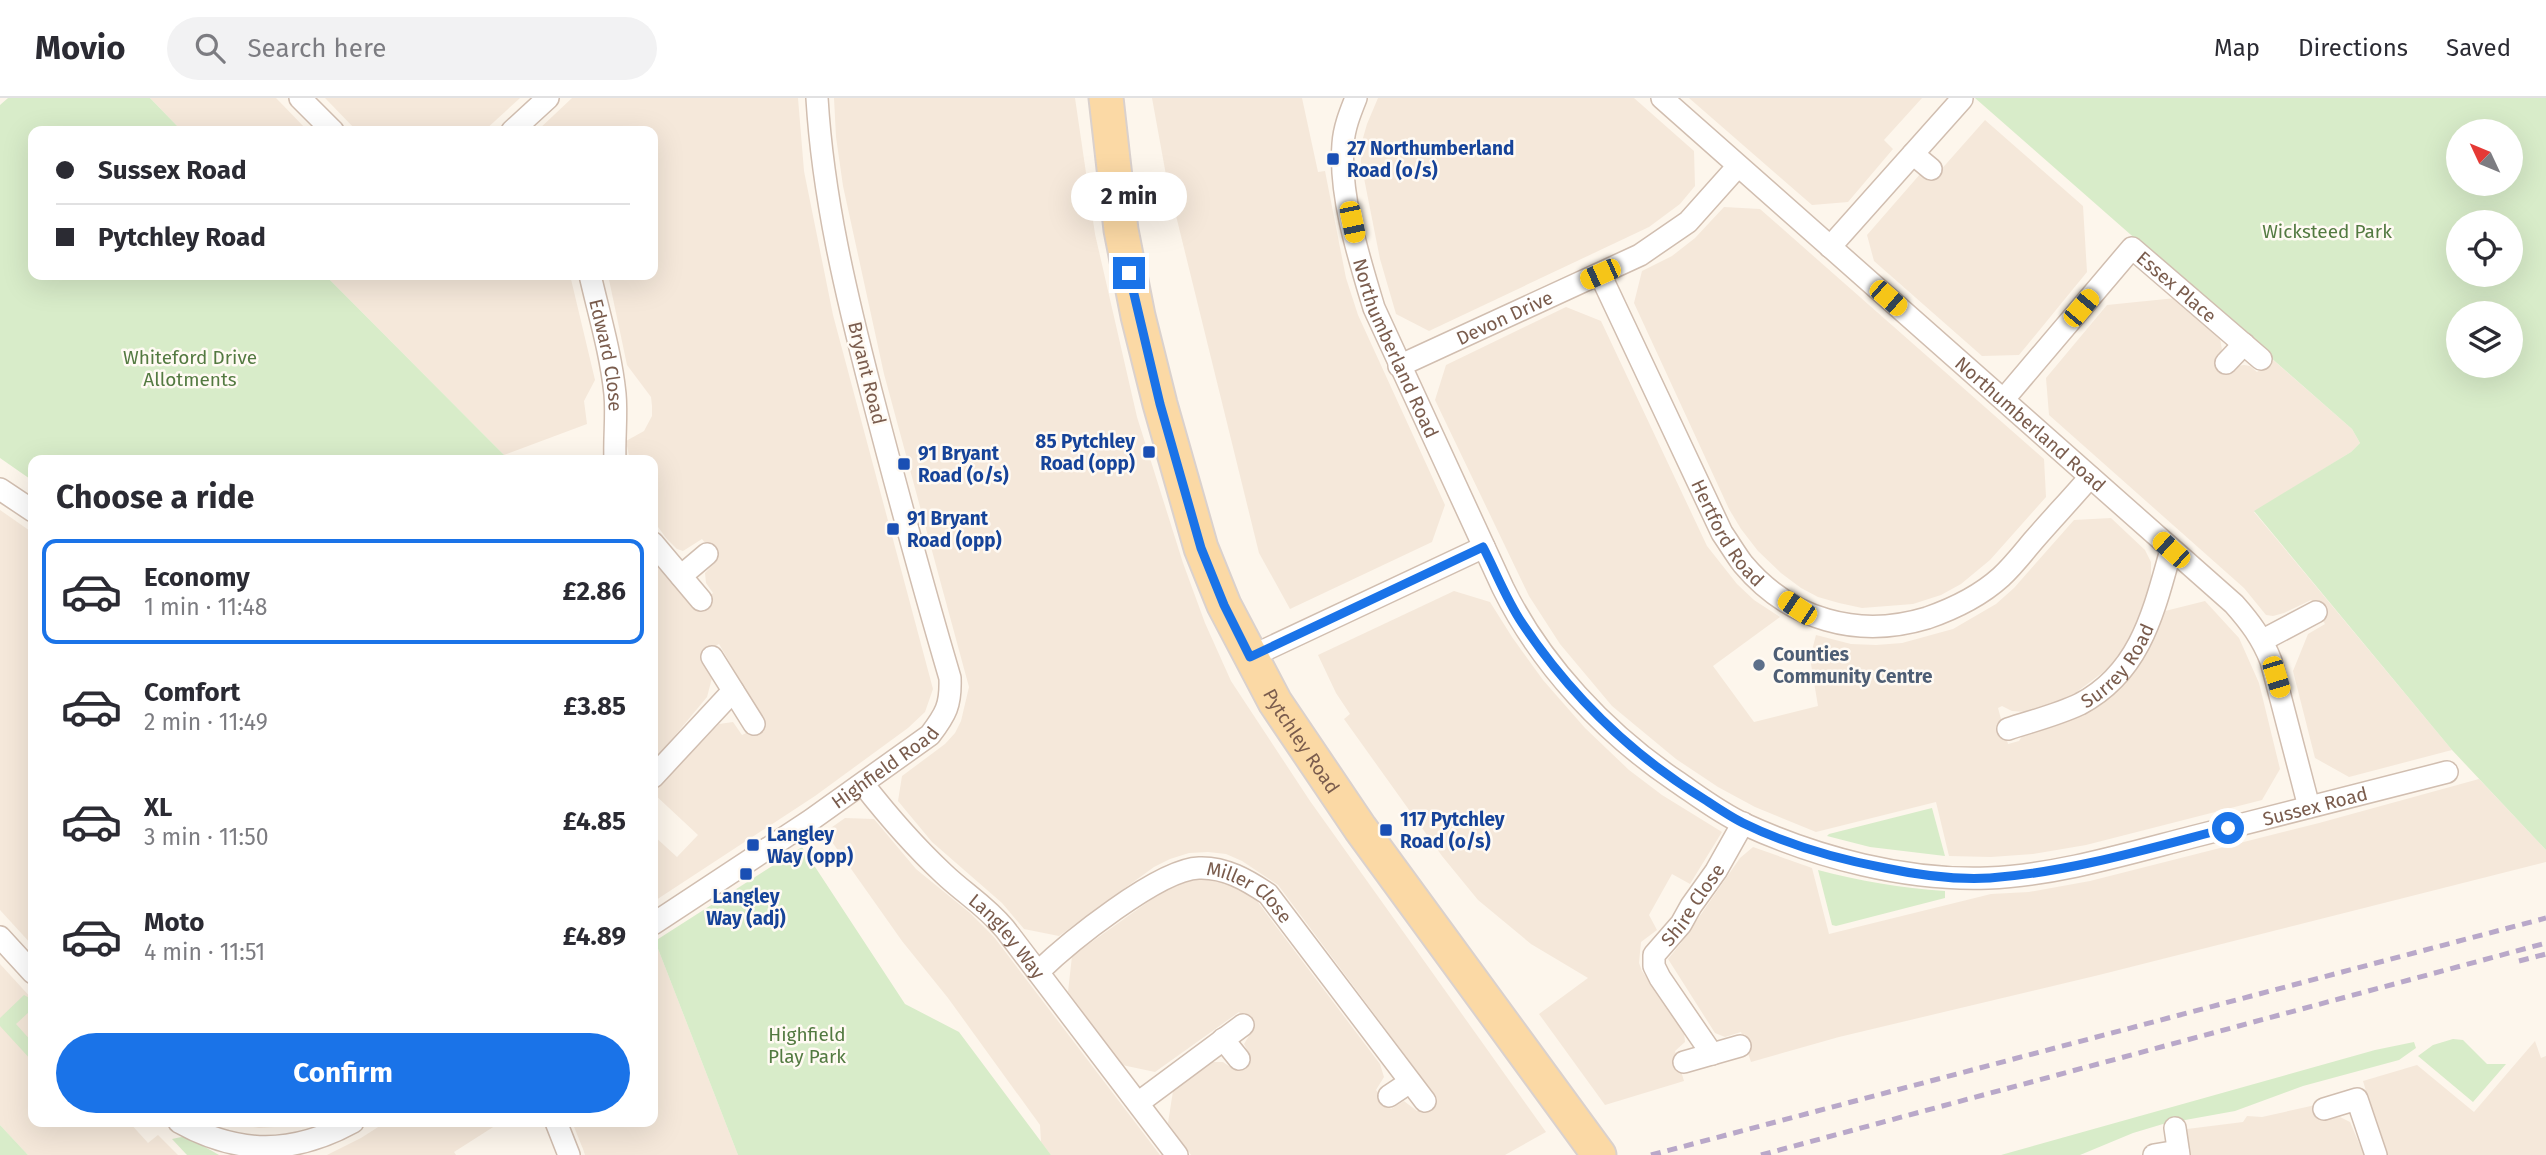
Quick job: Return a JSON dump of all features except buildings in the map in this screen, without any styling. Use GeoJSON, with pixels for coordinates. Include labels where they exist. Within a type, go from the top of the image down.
{"type":"FeatureCollection","features":[{"type":"Feature","properties":{"kind":"main road","name":"Pytchley Road"},"geometry":{"type":"LineString","coordinates":[[1106,98],[1121,230],[1138,316],[1201,548],[1224,605],[1275,702],[1360,828],[1600,1155]]}},
{"type":"Feature","properties":{"kind":"street"},"geometry":{"type":"LineString","coordinates":[[300,98],[328,126]]}},
{"type":"Feature","properties":{"kind":"street"},"geometry":{"type":"LineString","coordinates":[[517,126],[548,98]]}},
{"type":"Feature","properties":{"kind":"street","name":"Bryant Road"},"geometry":{"type":"LineString","coordinates":[[817,98],[824,179],[844,278],[910,540],[940,643]]}},
{"type":"Feature","properties":{"kind":"street","name":"Northumberland Road"},"geometry":{"type":"LineString","coordinates":[[1356,98],[1343,143],[1346,192],[1361,265],[1374,308],[1399,366],[1483,547]]}},
{"type":"Feature","properties":{"kind":"street","name":"Northumberland Road"},"geometry":{"type":"LineString","coordinates":[[1662,98],[2234,604],[2263,640],[2281,692],[2309,807]]}},
{"type":"Feature","properties":{"kind":"street"},"geometry":{"type":"LineString","coordinates":[[1830,247],[1962,99]]}},
{"type":"Feature","properties":{"kind":"street"},"geometry":{"type":"LineString","coordinates":[[1913,154],[1931,169]]}},
{"type":"Feature","properties":{"kind":"street","name":"Devon Drive"},"geometry":{"type":"LineString","coordinates":[[1399,366],[1650,249],[1688,222],[1738,166]]}},
{"type":"Feature","properties":{"kind":"street","name":"Essex Place"},"geometry":{"type":"LineString","coordinates":[[2004,399],[2132,248],[2261,359]]}},
{"type":"Feature","properties":{"kind":"street","name":"Hertford Road"},"geometry":{"type":"LineString","coordinates":[[1600,274],[1722,533],[1744,565],[1771,590],[1797,608],[1856,627],[1884,627],[1948,611],[2002,577],[2090,477]]}},
{"type":"Feature","properties":{"kind":"street","name":"Edward Close"},"geometry":{"type":"LineString","coordinates":[[591,280],[614,382],[615,455]]}},
{"type":"Feature","properties":{"kind":"street"},"geometry":{"type":"LineString","coordinates":[[2226,363],[2244,344]]}},
{"type":"Feature","properties":{"kind":"street"},"geometry":{"type":"LineString","coordinates":[[0,489],[28,508]]}},
{"type":"Feature","properties":{"kind":"street"},"geometry":{"type":"LineString","coordinates":[[1250,657],[1483,547]]}},
{"type":"Feature","properties":{"kind":"street","name":"Sussex Road"},"geometry":{"type":"LineString","coordinates":[[1483,547],[1521,621],[1553,666],[1582,699],[1651,764],[1743,823],[1850,862],[1905,872],[1988,878],[2093,863],[2446,772]]}},
{"type":"Feature","properties":{"kind":"street"},"geometry":{"type":"LineString","coordinates":[[658,549],[701,600]]}},
{"type":"Feature","properties":{"kind":"street","name":"Surrey Road"},"geometry":{"type":"LineString","coordinates":[[2008,729],[2081,703],[2125,666],[2141,642],[2155,611],[2171,550]]}},
{"type":"Feature","properties":{"kind":"street"},"geometry":{"type":"LineString","coordinates":[[681,576],[707,554]]}},
{"type":"Feature","properties":{"kind":"street"},"geometry":{"type":"LineString","coordinates":[[2263,640],[2316,612]]}},
{"type":"Feature","properties":{"kind":"street","name":"Highfield Road"},"geometry":{"type":"LineString","coordinates":[[658,921],[863,784],[930,735],[944,717],[950,699],[950,678],[940,643]]}},
{"type":"Feature","properties":{"kind":"street"},"geometry":{"type":"LineString","coordinates":[[712,657],[754,724]]}},
{"type":"Feature","properties":{"kind":"street"},"geometry":{"type":"LineString","coordinates":[[658,772],[733,691]]}},
{"type":"Feature","properties":{"kind":"street","name":"Langley Way"},"geometry":{"type":"LineString","coordinates":[[863,784],[923,855],[947,878],[989,910],[1177,1155]]}},
{"type":"Feature","properties":{"kind":"street","name":"Shire Close"},"geometry":{"type":"LineString","coordinates":[[1712,1054],[1660,978],[1654,966],[1654,955],[1681,924],[1690,906],[1716,871],[1743,823]]}},
{"type":"Feature","properties":{"kind":"street","name":"Miller Close"},"geometry":{"type":"LineString","coordinates":[[1038,972],[1055,955],[1159,879],[1199,867],[1224,870],[1247,880],[1268,894],[1425,1101]]}},
{"type":"Feature","properties":{"kind":"street"},"geometry":{"type":"LineString","coordinates":[[0,937],[28,968]]}},
{"type":"Feature","properties":{"kind":"street"},"geometry":{"type":"LineString","coordinates":[[1138,1103],[1243,1025]]}},
{"type":"Feature","properties":{"kind":"street"},"geometry":{"type":"LineString","coordinates":[[1223,1039],[1239,1059]]}},
{"type":"Feature","properties":{"kind":"street"},"geometry":{"type":"LineString","coordinates":[[1684,1062],[1740,1046]]}},
{"type":"Feature","properties":{"kind":"street"},"geometry":{"type":"LineString","coordinates":[[1389,1096],[1410,1082]]}},
{"type":"Feature","properties":{"kind":"street"},"geometry":{"type":"LineString","coordinates":[[2324,1109],[2354,1090],[2376,1155]]}},
{"type":"Feature","properties":{"kind":"street"},"geometry":{"type":"LineString","coordinates":[[188,1127],[203,1136],[245,1151],[309,1142],[342,1127]]}},
{"type":"Feature","properties":{"kind":"street"},"geometry":{"type":"LineString","coordinates":[[558,1127],[569,1155]]}},
{"type":"Feature","properties":{"kind":"street"},"geometry":{"type":"LineString","coordinates":[[2154,1155],[2178,1153],[2175,1128]]}},
{"type":"Feature","properties":{"kind":"shaded area"},"geometry":{"type":"Polygon","coordinates":[[[150,98],[276,98],[303,126],[177,126],[150,98]]]}},
{"type":"Feature","properties":{"kind":"shaded area"},"geometry":{"type":"Polygon","coordinates":[[[325,98],[520,98],[489,126],[352,126],[325,98]]]}},
{"type":"Feature","properties":{"kind":"shaded area"},"geometry":{"type":"Polygon","coordinates":[[[572,98],[798,98],[804,171],[833,315],[933,689],[925,712],[908,728],[815,796],[658,899],[658,840],[677,857],[698,835],[658,798],[658,788],[719,724],[733,722],[742,735],[765,724],[719,644],[702,654],[712,678],[707,697],[658,756],[658,568],[694,609],[713,593],[706,583],[705,573],[718,559],[702,539],[683,551],[666,538],[658,527],[658,455],[629,455],[626,441],[644,431],[652,416],[652,406],[651,397],[627,365],[609,280],[658,280],[658,126],[542,126],[572,98]]]}},
{"type":"Feature","properties":{"kind":"shaded area"},"geometry":{"type":"Polygon","coordinates":[[[834,98],[1075,98],[1095,234],[1137,417],[1183,563],[1205,623],[1231,681],[1310,801],[1546,1132],[1505,1155],[1191,1155],[1168,1123],[1173,1091],[1212,1062],[1223,1062],[1233,1069],[1250,1056],[1244,1044],[1253,1029],[1239,1012],[1155,1072],[1122,1065],[1068,992],[1072,956],[1178,883],[1210,878],[1228,883],[1257,901],[1380,1064],[1384,1077],[1376,1090],[1391,1109],[1404,1101],[1417,1111],[1437,1098],[1278,885],[1242,861],[1226,854],[1208,852],[1189,853],[1170,859],[1154,867],[1059,936],[1024,929],[1002,903],[932,842],[898,801],[902,776],[945,744],[955,733],[961,721],[969,687],[884,374],[843,186],[834,98]]]}},
{"type":"Feature","properties":{"kind":"shaded area"},"geometry":{"type":"Polygon","coordinates":[[[1152,98],[1302,98],[1318,172],[1325,171],[1346,278],[1358,315],[1445,505],[1432,542],[1290,609],[1259,553],[1166,175],[1152,98]]]}},
{"type":"Feature","properties":{"kind":"shaded area"},"geometry":{"type":"Polygon","coordinates":[[[1378,98],[1634,98],[1694,151],[1695,186],[1680,204],[1649,227],[1429,331],[1396,314],[1380,259],[1361,163],[1361,145],[1378,98]]]}},
{"type":"Feature","properties":{"kind":"shaded area"},"geometry":{"type":"Polygon","coordinates":[[[1689,98],[1922,98],[1884,140],[1893,149],[1848,202],[1812,205],[1689,98]]]}},
{"type":"Feature","properties":{"kind":"shaded area"},"geometry":{"type":"Polygon","coordinates":[[[1985,120],[2083,206],[2087,272],[2019,355],[1982,356],[1874,261],[1867,235],[1921,173],[1931,181],[1985,120]]]}},
{"type":"Feature","properties":{"kind":"shaded area"},"geometry":{"type":"Polygon","coordinates":[[[1724,207],[1760,209],[2044,459],[2046,497],[1990,560],[1961,584],[1941,595],[1913,604],[1862,608],[1839,603],[1818,597],[1781,573],[1758,551],[1741,529],[1729,509],[1634,303],[1642,271],[1672,256],[1695,238],[1724,207]]]}},
{"type":"Feature","properties":{"kind":"shaded area"},"geometry":{"type":"Polygon","coordinates":[[[330,280],[571,280],[595,380],[584,401],[587,424],[504,455],[330,280]]]}},
{"type":"Feature","properties":{"kind":"shaded area"},"geometry":{"type":"Polygon","coordinates":[[[2176,298],[2220,338],[2222,350],[2216,359],[2231,371],[2244,365],[2257,372],[2271,358],[2352,429],[2360,443],[2351,452],[2254,512],[2452,750],[2349,777],[2315,758],[2293,671],[2308,634],[2325,624],[2311,600],[2284,613],[2266,615],[2244,588],[2049,415],[2046,378],[2107,305],[2176,298]]]}},
{"type":"Feature","properties":{"kind":"shaded area"},"geometry":{"type":"Polygon","coordinates":[[[1566,307],[1601,321],[1707,546],[1737,584],[1754,600],[1780,617],[1713,666],[1754,722],[1818,706],[1810,658],[1816,635],[1851,644],[1876,645],[1902,643],[1953,629],[1996,604],[2014,588],[2074,520],[2111,518],[2145,550],[2151,562],[2147,601],[2127,645],[2110,667],[2070,697],[2026,712],[2012,711],[2002,706],[1998,708],[2008,744],[2019,741],[2024,733],[2084,707],[2161,612],[2205,601],[2239,638],[2259,683],[2280,769],[2262,800],[2086,845],[2033,854],[1949,856],[1936,802],[1816,832],[1755,807],[1718,787],[1676,759],[1612,706],[1560,644],[1529,596],[1435,400],[1446,365],[1566,307]]]}},
{"type":"Feature","properties":{"kind":"shaded area"},"geometry":{"type":"Polygon","coordinates":[[[0,510],[28,530],[28,941],[0,910],[0,510]]]}},
{"type":"Feature","properties":{"kind":"shaded area"},"geometry":{"type":"Polygon","coordinates":[[[1454,591],[1490,602],[1543,680],[1585,728],[1629,770],[1662,795],[1722,832],[1690,884],[1672,874],[1649,915],[1657,930],[1641,942],[1639,963],[1642,971],[1684,1032],[1685,1042],[1675,1051],[1684,1081],[1605,1105],[1539,1014],[1588,978],[1531,944],[1478,900],[1442,856],[1344,719],[1350,714],[1336,693],[1318,655],[1454,591]]]}},
{"type":"Feature","properties":{"kind":"shaded area"},"geometry":{"type":"Polygon","coordinates":[[[2479,779],[2546,850],[2546,862],[2099,975],[1839,1037],[1751,1062],[1741,1032],[1725,1037],[1715,1033],[1668,959],[1740,858],[1753,847],[1812,868],[1829,934],[1991,894],[2029,892],[2090,881],[2479,779]]]}},
{"type":"Feature","properties":{"kind":"shaded area"},"geometry":{"type":"Polygon","coordinates":[[[845,818],[874,819],[916,869],[970,913],[994,937],[1160,1155],[1051,1155],[1041,1142],[1040,1125],[948,998],[902,941],[825,832],[845,818]]]}},
{"type":"Feature","properties":{"kind":"shaded area"},"geometry":{"type":"Polygon","coordinates":[[[658,949],[738,1155],[585,1155],[574,1127],[658,1127],[658,949]]]}},
{"type":"Feature","properties":{"kind":"shaded area"},"geometry":{"type":"Polygon","coordinates":[[[0,964],[28,995],[28,1127],[134,1127],[148,1143],[158,1135],[178,1155],[28,1155],[0,1125],[0,964]]]}},
{"type":"Feature","properties":{"kind":"shaded area"},"geometry":{"type":"Polygon","coordinates":[[[2535,1041],[2541,1058],[2546,1056],[2546,1155],[2385,1155],[2363,1081],[2417,1065],[2474,1112],[2535,1041]]]}},
{"type":"Feature","properties":{"kind":"shaded area"},"geometry":{"type":"Polygon","coordinates":[[[2320,1104],[2324,1120],[2340,1117],[2350,1122],[2364,1155],[2190,1155],[2187,1129],[2243,1122],[2247,1116],[2262,1117],[2320,1104]]]}},
{"type":"Feature","properties":{"kind":"shaded area"},"geometry":{"type":"Polygon","coordinates":[[[378,1127],[493,1127],[454,1152],[456,1155],[327,1155],[378,1127]]]}},
{"type":"Feature","properties":{"kind":"green space","name":"Whiteford Drive Allotments"},"geometry":{"type":"Polygon","coordinates":[[[8,98],[150,98],[177,126],[28,126],[28,280],[330,280],[504,455],[28,455],[28,478],[0,458],[0,105],[8,98]]]}},
{"type":"Feature","properties":{"kind":"green space","name":"Wicksteed Park"},"geometry":{"type":"Polygon","coordinates":[[[1975,98],[2546,98],[2546,850],[2452,750],[2254,511],[2351,452],[2360,443],[2352,429],[1975,98]]]}},
{"type":"Feature","properties":{"kind":"green space"},"geometry":{"type":"Polygon","coordinates":[[[1932,808],[1945,856],[1870,847],[1827,836],[1829,834],[1932,808]]]}},
{"type":"Feature","properties":{"kind":"green space","name":"Highfield Play Park"},"geometry":{"type":"Polygon","coordinates":[[[802,847],[905,1004],[959,1032],[1051,1155],[738,1155],[658,949],[658,939],[802,847]]]}},
{"type":"Feature","properties":{"kind":"green space"},"geometry":{"type":"Polygon","coordinates":[[[1818,870],[1881,884],[1945,891],[1945,898],[1836,926],[1832,925],[1818,870]]]}},
{"type":"Feature","properties":{"kind":"green space"},"geometry":{"type":"Polygon","coordinates":[[[24,995],[28,997],[28,1013],[16,1024],[28,1037],[28,1057],[0,1026],[0,1018],[24,995]]]}},
{"type":"Feature","properties":{"kind":"green space"},"geometry":{"type":"Polygon","coordinates":[[[2453,1039],[2463,1040],[2487,1064],[2506,1064],[2473,1102],[2418,1056],[2433,1045],[2453,1039]]]}},
{"type":"Feature","properties":{"kind":"green space"},"geometry":{"type":"Polygon","coordinates":[[[2414,1042],[2416,1048],[2399,1060],[2303,1086],[2235,1111],[2163,1124],[2080,1155],[2001,1155],[2375,1050],[2414,1042]]]}},
{"type":"Feature","properties":{"kind":"green space"},"geometry":{"type":"Polygon","coordinates":[[[0,1125],[28,1155],[0,1155],[0,1125]]]}},
{"type":"Feature","properties":{"kind":"green space"},"geometry":{"type":"Polygon","coordinates":[[[186,1136],[219,1155],[187,1155],[172,1139],[186,1136]]]}},
{"type":"Feature","properties":{"kind":"railway"},"geometry":{"type":"LineString","coordinates":[[1651,1155],[2546,918]]}},
{"type":"Feature","properties":{"kind":"railway"},"geometry":{"type":"LineString","coordinates":[[1761,1155],[2546,943]]}},
{"type":"Feature","properties":{"kind":"railway"},"geometry":{"type":"LineString","coordinates":[[2519,961],[2546,954]]}},
{"type":"Feature","properties":{"kind":"place","name":"27 Northumberland Road (o/s)"},"geometry":{"type":"Point","coordinates":[1333,159]}},
{"type":"Feature","properties":{"kind":"place","name":"85 Pytchley Road (opp)"},"geometry":{"type":"Point","coordinates":[1149,452]}},
{"type":"Feature","properties":{"kind":"place","name":"91 Bryant Road (o/s)"},"geometry":{"type":"Point","coordinates":[904,464]}},
{"type":"Feature","properties":{"kind":"place","name":"91 Bryant Road (opp)"},"geometry":{"type":"Point","coordinates":[893,529]}},
{"type":"Feature","properties":{"kind":"place","name":"Counties Community Centre"},"geometry":{"type":"Point","coordinates":[1759,665]}},
{"type":"Feature","properties":{"kind":"place","name":"117 Pytchley Road (o/s)"},"geometry":{"type":"Point","coordinates":[1386,830]}},
{"type":"Feature","properties":{"kind":"place","name":"Langley Way (opp)"},"geometry":{"type":"Point","coordinates":[753,845]}},
{"type":"Feature","properties":{"kind":"place","name":"Langley Way (adj)"},"geometry":{"type":"Point","coordinates":[746,874]}},
{"type":"Feature","properties":{"kind":"route"},"geometry":{"type":"LineString","coordinates":[[1129,273],[1160,404],[1201,548],[1224,605],[1250,657],[1483,547],[1508,599],[1553,666],[1615,732],[1651,764],[1696,795],[1743,823],[1800,846],[1850,862],[1905,872],[1988,878],[2093,863],[2228,828]]}}]}
